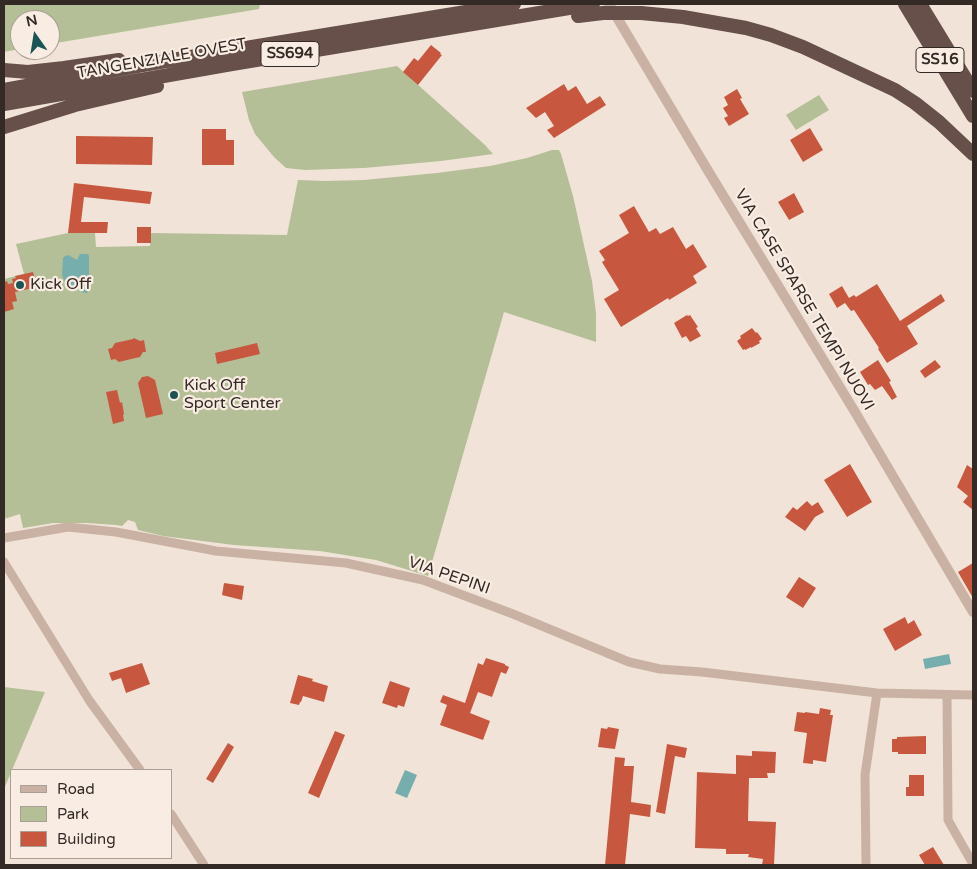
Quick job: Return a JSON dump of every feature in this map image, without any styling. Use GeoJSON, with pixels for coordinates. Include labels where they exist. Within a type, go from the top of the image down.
{"type":"FeatureCollection","features":[{"type":"Feature","properties":{"kind":"highway"},"geometry":{"type":"LineString","coordinates":[[413,20],[429,11],[470,4]]}},
{"type":"Feature","properties":{"kind":"highway","name":"TANGENZIALE OVEST"},"geometry":{"type":"LineString","coordinates":[[4,90],[154,63],[514,4]]}},
{"type":"Feature","properties":{"kind":"highway"},"geometry":{"type":"LineString","coordinates":[[577,11],[593,4]]}},
{"type":"Feature","properties":{"kind":"highway","name":"SS16"},"geometry":{"type":"LineString","coordinates":[[905,4],[973,116]]}},
{"type":"Feature","properties":{"kind":"highway","name":"SS16"},"geometry":{"type":"LineString","coordinates":[[920,4],[973,91]]}},
{"type":"Feature","properties":{"kind":"highway"},"geometry":{"type":"LineString","coordinates":[[577,11],[641,13],[684,17],[746,28],[771,35],[895,90],[939,122],[973,154]]}},
{"type":"Feature","properties":{"kind":"highway","name":"TANGENZIALE OVEST"},"geometry":{"type":"LineString","coordinates":[[4,104],[444,29],[458,33],[577,11]]}},
{"type":"Feature","properties":{"kind":"highway"},"geometry":{"type":"LineString","coordinates":[[4,70],[28,72],[128,58],[154,63]]}},
{"type":"Feature","properties":{"kind":"highway"},"geometry":{"type":"LineString","coordinates":[[4,127],[75,105],[193,78],[232,64]]}},
{"type":"Feature","properties":{"kind":"street","name":"VIA CASE SPARSE TEMPI NUOVI"},"geometry":{"type":"LineString","coordinates":[[609,4],[973,612]]}},
{"type":"Feature","properties":{"kind":"street","name":"VIA PEPINI"},"geometry":{"type":"LineString","coordinates":[[4,538],[68,528],[116,532],[216,551],[346,563],[423,580],[513,614],[629,662],[660,669],[702,672],[877,693],[973,696]]}},
{"type":"Feature","properties":{"kind":"street"},"geometry":{"type":"LineString","coordinates":[[4,562],[89,700],[139,769]]}},
{"type":"Feature","properties":{"kind":"street"},"geometry":{"type":"LineString","coordinates":[[866,865],[865,775],[877,693]]}},
{"type":"Feature","properties":{"kind":"street"},"geometry":{"type":"LineString","coordinates":[[947,695],[948,820],[973,864]]}},
{"type":"Feature","properties":{"kind":"street"},"geometry":{"type":"LineString","coordinates":[[172,816],[204,865]]}},
{"type":"Feature","properties":{"kind":"green space"},"geometry":{"type":"Polygon","coordinates":[[[4,4],[260,4],[259,9],[60,42],[60,10],[10,10],[10,51],[4,52],[4,4]]]}},
{"type":"Feature","properties":{"kind":"green space"},"geometry":{"type":"Polygon","coordinates":[[[397,66],[493,154],[364,168],[305,170],[286,168],[255,134],[249,120],[242,92],[397,66]]]}},
{"type":"Feature","properties":{"kind":"green space"},"geometry":{"type":"Polygon","coordinates":[[[819,95],[829,110],[796,130],[786,115],[819,95]]]}},
{"type":"Feature","properties":{"kind":"green space"},"geometry":{"type":"Polygon","coordinates":[[[552,150],[559,150],[561,154],[573,196],[592,281],[596,313],[596,342],[504,312],[428,576],[376,560],[320,551],[234,545],[163,536],[138,530],[135,522],[128,520],[122,526],[53,523],[23,528],[20,514],[4,519],[4,279],[24,274],[16,244],[68,233],[95,233],[96,247],[150,246],[151,233],[287,235],[298,180],[364,180],[437,173],[490,166],[552,150]]]}},
{"type":"Feature","properties":{"kind":"green space"},"geometry":{"type":"Polygon","coordinates":[[[4,687],[45,692],[12,769],[10,769],[10,775],[4,789],[4,687]]]}},
{"type":"Feature","properties":{"kind":"water"},"geometry":{"type":"Polygon","coordinates":[[[80,254],[88,254],[89,256],[89,290],[87,293],[81,292],[77,286],[74,286],[71,291],[62,275],[63,258],[68,255],[77,260],[80,254]]]}},
{"type":"Feature","properties":{"kind":"water"},"geometry":{"type":"Polygon","coordinates":[[[949,654],[951,664],[925,669],[923,659],[949,654]]]}},
{"type":"Feature","properties":{"kind":"water"},"geometry":{"type":"Polygon","coordinates":[[[405,770],[417,775],[407,798],[395,793],[405,770]]]}},
{"type":"Feature","properties":{"kind":"building"},"geometry":{"type":"Polygon","coordinates":[[[431,45],[442,55],[418,85],[403,72],[414,58],[418,61],[431,45]]]}},
{"type":"Feature","properties":{"kind":"building"},"geometry":{"type":"Polygon","coordinates":[[[564,84],[568,91],[576,86],[587,104],[600,96],[606,105],[554,138],[547,130],[554,126],[545,112],[536,118],[526,108],[564,84]]]}},
{"type":"Feature","properties":{"kind":"building"},"geometry":{"type":"Polygon","coordinates":[[[737,89],[742,98],[740,99],[749,114],[729,126],[724,118],[728,116],[723,108],[728,105],[724,97],[737,89]]]}},
{"type":"Feature","properties":{"kind":"building"},"geometry":{"type":"Polygon","coordinates":[[[810,128],[823,150],[803,162],[790,140],[810,128]]]}},
{"type":"Feature","properties":{"kind":"building"},"geometry":{"type":"Polygon","coordinates":[[[202,129],[226,129],[226,140],[234,140],[234,165],[202,165],[202,129]]]}},
{"type":"Feature","properties":{"kind":"building"},"geometry":{"type":"Polygon","coordinates":[[[76,136],[153,137],[152,165],[76,164],[76,136]]]}},
{"type":"Feature","properties":{"kind":"building"},"geometry":{"type":"Polygon","coordinates":[[[74,183],[152,192],[150,204],[84,197],[81,222],[108,222],[107,233],[68,233],[74,183]]]}},
{"type":"Feature","properties":{"kind":"building"},"geometry":{"type":"Polygon","coordinates":[[[794,193],[804,212],[789,220],[778,202],[794,193]]]}},
{"type":"Feature","properties":{"kind":"building"},"geometry":{"type":"Polygon","coordinates":[[[634,206],[649,232],[656,228],[660,234],[673,227],[686,249],[693,244],[707,267],[693,276],[697,283],[669,300],[668,298],[621,327],[604,299],[619,290],[602,262],[605,260],[599,251],[629,233],[619,215],[634,206]]]}},
{"type":"Feature","properties":{"kind":"building"},"geometry":{"type":"Polygon","coordinates":[[[137,227],[151,227],[151,243],[137,243],[137,227]]]}},
{"type":"Feature","properties":{"kind":"building"},"geometry":{"type":"Polygon","coordinates":[[[33,272],[37,287],[15,292],[17,301],[12,302],[14,309],[4,312],[4,282],[7,281],[8,284],[13,283],[12,279],[16,278],[15,276],[33,272]]]}},
{"type":"Feature","properties":{"kind":"building"},"geometry":{"type":"Polygon","coordinates":[[[877,284],[900,321],[941,294],[945,301],[907,326],[918,344],[887,363],[854,310],[851,311],[845,303],[837,308],[829,294],[842,286],[849,298],[854,295],[856,297],[877,284]]]}},
{"type":"Feature","properties":{"kind":"building"},"geometry":{"type":"Polygon","coordinates":[[[690,315],[698,327],[696,328],[701,336],[690,342],[686,336],[682,338],[674,323],[690,315]]]}},
{"type":"Feature","properties":{"kind":"building"},"geometry":{"type":"Polygon","coordinates":[[[752,328],[762,339],[759,341],[760,343],[743,350],[737,341],[741,338],[740,336],[752,328]]]}},
{"type":"Feature","properties":{"kind":"building"},"geometry":{"type":"Polygon","coordinates":[[[134,338],[140,341],[144,340],[146,352],[143,352],[140,357],[119,362],[115,359],[111,360],[108,349],[112,348],[115,343],[134,338]]]}},
{"type":"Feature","properties":{"kind":"building"},"geometry":{"type":"Polygon","coordinates":[[[257,343],[260,354],[217,364],[215,353],[257,343]]]}},
{"type":"Feature","properties":{"kind":"building"},"geometry":{"type":"Polygon","coordinates":[[[878,360],[891,381],[889,382],[897,397],[892,400],[882,386],[875,390],[870,384],[868,385],[860,372],[878,360]]]}},
{"type":"Feature","properties":{"kind":"building"},"geometry":{"type":"Polygon","coordinates":[[[935,360],[941,367],[925,378],[920,371],[935,360]]]}},
{"type":"Feature","properties":{"kind":"building"},"geometry":{"type":"Polygon","coordinates":[[[148,376],[155,380],[163,414],[146,418],[138,383],[142,377],[148,376]]]}},
{"type":"Feature","properties":{"kind":"building"},"geometry":{"type":"Polygon","coordinates":[[[117,390],[120,403],[122,402],[124,421],[113,424],[106,392],[117,390]]]}},
{"type":"Feature","properties":{"kind":"building"},"geometry":{"type":"Polygon","coordinates":[[[850,464],[872,502],[847,517],[824,480],[850,464]]]}},
{"type":"Feature","properties":{"kind":"building"},"geometry":{"type":"Polygon","coordinates":[[[967,465],[973,469],[973,510],[963,502],[968,496],[957,487],[967,465]]]}},
{"type":"Feature","properties":{"kind":"building"},"geometry":{"type":"Polygon","coordinates":[[[807,501],[812,506],[818,502],[824,512],[815,517],[805,531],[785,517],[793,507],[797,510],[807,501]]]}},
{"type":"Feature","properties":{"kind":"building"},"geometry":{"type":"Polygon","coordinates":[[[973,563],[973,598],[958,572],[973,563]]]}},
{"type":"Feature","properties":{"kind":"building"},"geometry":{"type":"Polygon","coordinates":[[[799,577],[816,588],[803,608],[786,597],[799,577]]]}},
{"type":"Feature","properties":{"kind":"building"},"geometry":{"type":"Polygon","coordinates":[[[224,583],[244,586],[242,600],[222,595],[224,583]]]}},
{"type":"Feature","properties":{"kind":"building"},"geometry":{"type":"Polygon","coordinates":[[[905,617],[908,624],[914,620],[922,635],[895,651],[883,629],[905,617]]]}},
{"type":"Feature","properties":{"kind":"building"},"geometry":{"type":"Polygon","coordinates":[[[486,658],[509,667],[506,674],[501,672],[492,697],[478,692],[470,713],[490,721],[483,740],[440,725],[447,705],[440,702],[443,695],[465,703],[478,663],[483,665],[486,658]]]}},
{"type":"Feature","properties":{"kind":"building"},"geometry":{"type":"Polygon","coordinates":[[[142,663],[150,684],[126,693],[121,678],[112,681],[109,673],[142,663]]]}},
{"type":"Feature","properties":{"kind":"building"},"geometry":{"type":"Polygon","coordinates":[[[298,675],[328,686],[324,702],[303,696],[299,705],[290,703],[298,675]]]}},
{"type":"Feature","properties":{"kind":"building"},"geometry":{"type":"Polygon","coordinates":[[[390,681],[410,688],[404,707],[398,705],[397,708],[382,703],[390,681]]]}},
{"type":"Feature","properties":{"kind":"building"},"geometry":{"type":"Polygon","coordinates":[[[820,708],[831,710],[830,715],[833,715],[826,762],[813,760],[813,764],[803,763],[807,733],[794,731],[797,712],[819,714],[820,708]]]}},
{"type":"Feature","properties":{"kind":"building"},"geometry":{"type":"Polygon","coordinates":[[[608,727],[619,729],[615,749],[598,747],[601,728],[607,729],[608,727]]]}},
{"type":"Feature","properties":{"kind":"building"},"geometry":{"type":"Polygon","coordinates":[[[335,731],[345,735],[319,798],[308,793],[335,731]]]}},
{"type":"Feature","properties":{"kind":"building"},"geometry":{"type":"Polygon","coordinates":[[[926,736],[926,754],[898,754],[898,752],[892,752],[892,739],[897,739],[897,737],[926,736]]]}},
{"type":"Feature","properties":{"kind":"building"},"geometry":{"type":"Polygon","coordinates":[[[228,743],[234,747],[213,783],[206,779],[228,743]]]}},
{"type":"Feature","properties":{"kind":"building"},"geometry":{"type":"Polygon","coordinates":[[[667,744],[687,748],[685,758],[675,756],[665,814],[656,812],[667,744]]]}},
{"type":"Feature","properties":{"kind":"building"},"geometry":{"type":"Polygon","coordinates":[[[752,751],[776,752],[775,773],[767,773],[768,778],[749,778],[748,821],[776,822],[774,865],[762,865],[763,859],[748,857],[749,854],[726,854],[726,849],[695,848],[697,772],[736,774],[736,755],[752,756],[752,751]]]}},
{"type":"Feature","properties":{"kind":"building"},"geometry":{"type":"Polygon","coordinates":[[[615,757],[625,758],[624,766],[634,766],[631,802],[651,805],[650,817],[630,814],[625,865],[605,865],[615,757]]]}},
{"type":"Feature","properties":{"kind":"building"},"geometry":{"type":"Polygon","coordinates":[[[909,775],[924,775],[924,796],[906,796],[906,787],[909,787],[909,775]]]}},
{"type":"Feature","properties":{"kind":"building"},"geometry":{"type":"Polygon","coordinates":[[[933,847],[944,865],[925,865],[919,855],[933,847]]]}},
{"type":"Feature","properties":{"kind":"place","name":"Kick Off"},"geometry":{"type":"Point","coordinates":[20,285]}},
{"type":"Feature","properties":{"kind":"place","name":"Kick Off Sport Center"},"geometry":{"type":"Point","coordinates":[174,395]}}]}
